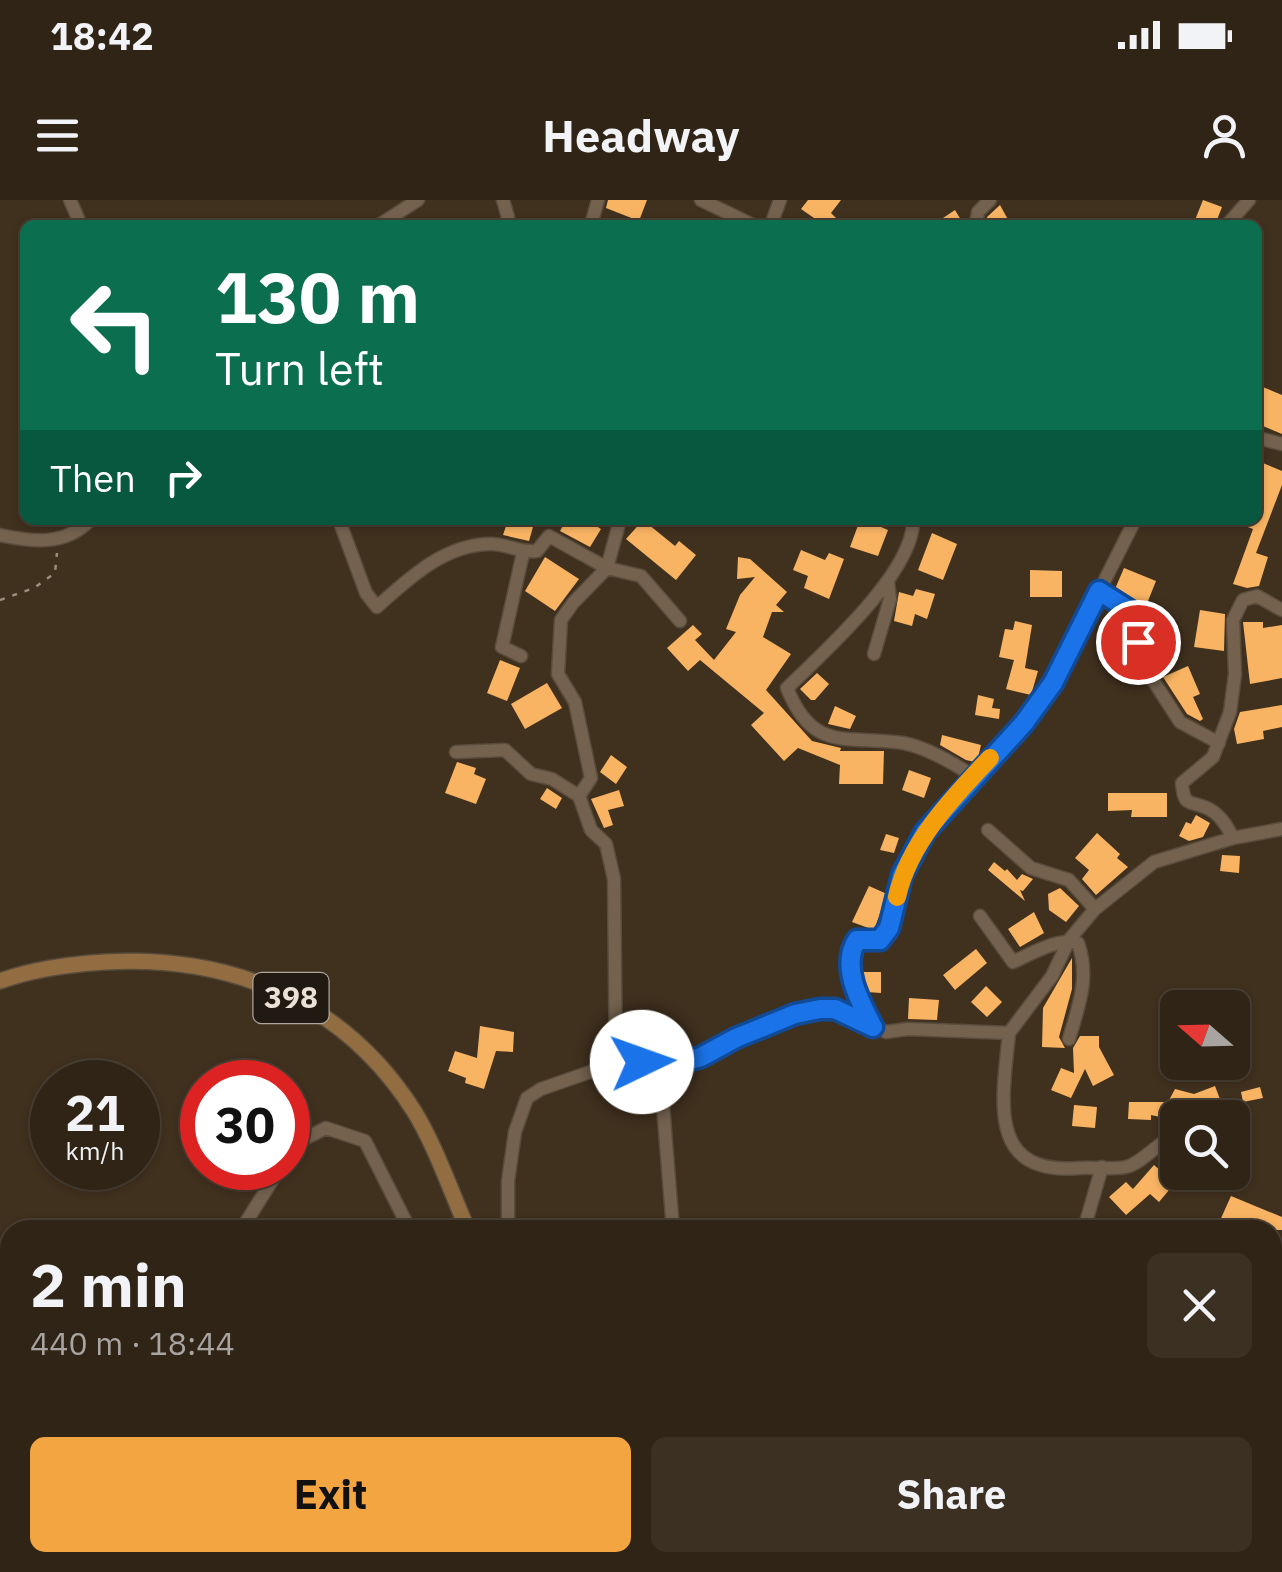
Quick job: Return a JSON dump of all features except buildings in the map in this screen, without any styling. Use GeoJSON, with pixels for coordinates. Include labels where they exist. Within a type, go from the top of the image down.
{"type":"FeatureCollection","features":[{"type":"Feature","properties":{"kind":"main road","name":"398"},"geometry":{"type":"LineString","coordinates":[[0,982],[74,964],[144,960],[200,964],[258,980],[314,1010],[367,1053],[414,1112],[463,1220]]}},
{"type":"Feature","properties":{"kind":"street"},"geometry":{"type":"LineString","coordinates":[[388,220],[418,200]]}},
{"type":"Feature","properties":{"kind":"street"},"geometry":{"type":"LineString","coordinates":[[701,200],[743,220]]}},
{"type":"Feature","properties":{"kind":"street"},"geometry":{"type":"LineString","coordinates":[[977,220],[978,212],[990,200]]}},
{"type":"Feature","properties":{"kind":"street"},"geometry":{"type":"LineString","coordinates":[[1231,220],[1249,200]]}},
{"type":"Feature","properties":{"kind":"street"},"geometry":{"type":"LineString","coordinates":[[0,535],[36,543],[79,532],[85,525]]}},
{"type":"Feature","properties":{"kind":"street"},"geometry":{"type":"LineString","coordinates":[[342,525],[366,593],[377,607],[416,571],[470,544],[500,544],[523,553],[537,551],[549,536],[607,568],[641,576],[680,621]]}},
{"type":"Feature","properties":{"kind":"street"},"geometry":{"type":"LineString","coordinates":[[579,796],[591,778],[576,702],[558,674],[561,620],[572,603],[607,568],[619,525]]}},
{"type":"Feature","properties":{"kind":"street"},"geometry":{"type":"LineString","coordinates":[[911,525],[907,544],[888,582],[788,688],[802,719],[834,738],[906,744],[955,764],[973,776]]}},
{"type":"Feature","properties":{"kind":"street"},"geometry":{"type":"LineString","coordinates":[[873,1027],[853,981],[852,947],[857,940],[880,940],[889,928],[902,875],[925,832],[1024,723],[1053,683],[1132,525]]}},
{"type":"Feature","properties":{"kind":"street"},"geometry":{"type":"LineString","coordinates":[[521,656],[502,648],[523,553]]}},
{"type":"Feature","properties":{"kind":"street"},"geometry":{"type":"LineString","coordinates":[[874,654],[890,599],[888,582]]}},
{"type":"Feature","properties":{"kind":"street"},"geometry":{"type":"LineString","coordinates":[[1099,591],[1129,610],[1140,660],[1180,722],[1218,743]]}},
{"type":"Feature","properties":{"kind":"street"},"geometry":{"type":"LineString","coordinates":[[1233,838],[1225,822],[1206,808],[1191,805],[1183,796],[1182,783],[1214,758],[1230,712],[1236,609],[1244,600],[1257,596],[1282,610]]}},
{"type":"Feature","properties":{"kind":"street"},"geometry":{"type":"LineString","coordinates":[[456,752],[505,750],[530,774],[552,780],[579,796],[591,830],[606,844],[614,879],[616,1063]]}},
{"type":"Feature","properties":{"kind":"street"},"geometry":{"type":"LineString","coordinates":[[1160,1144],[1128,1166],[1050,1170],[1027,1162],[1009,1135],[1002,1103],[1010,1032],[1095,909],[1154,862],[1233,838],[1282,829]]}},
{"type":"Feature","properties":{"kind":"street"},"geometry":{"type":"LineString","coordinates":[[988,830],[1031,868],[1069,880],[1095,909]]}},
{"type":"Feature","properties":{"kind":"street"},"geometry":{"type":"LineString","coordinates":[[980,916],[1013,962],[1070,940],[1078,942],[1085,964],[1083,992],[1069,1038]]}},
{"type":"Feature","properties":{"kind":"street"},"geometry":{"type":"LineString","coordinates":[[508,1220],[511,1153],[527,1098],[540,1089],[616,1063],[642,1062],[660,1068],[701,1057],[795,1014],[820,1009],[835,1009],[886,1032],[1010,1032]]}},
{"type":"Feature","properties":{"kind":"street"},"geometry":{"type":"LineString","coordinates":[[660,1068],[672,1220]]}},
{"type":"Feature","properties":{"kind":"street"},"geometry":{"type":"LineString","coordinates":[[310,1136],[326,1128],[365,1141],[405,1220]]}},
{"type":"Feature","properties":{"kind":"street"},"geometry":{"type":"LineString","coordinates":[[1087,1220],[1102,1167]]}},
{"type":"Feature","properties":{"kind":"street"},"geometry":{"type":"LineString","coordinates":[[247,1220],[266,1190]]}},
{"type":"Feature","properties":{"kind":"path"},"geometry":{"type":"LineString","coordinates":[[0,600],[34,588],[55,573],[58,537]]}},
{"type":"Feature","properties":{"kind":"slow traffic"},"geometry":{"type":"LineString","coordinates":[[897,897],[902,875],[925,832],[990,758]]}},
{"type":"Feature","properties":{"kind":"route"},"geometry":{"type":"LineString","coordinates":[[642,1062],[660,1068],[701,1057],[795,1014],[820,1009],[835,1009],[873,1027],[853,981],[852,947],[857,940],[880,940],[889,928],[902,875],[925,832],[1024,723],[1053,683],[1099,591],[1129,610],[1138,642]]}}]}
